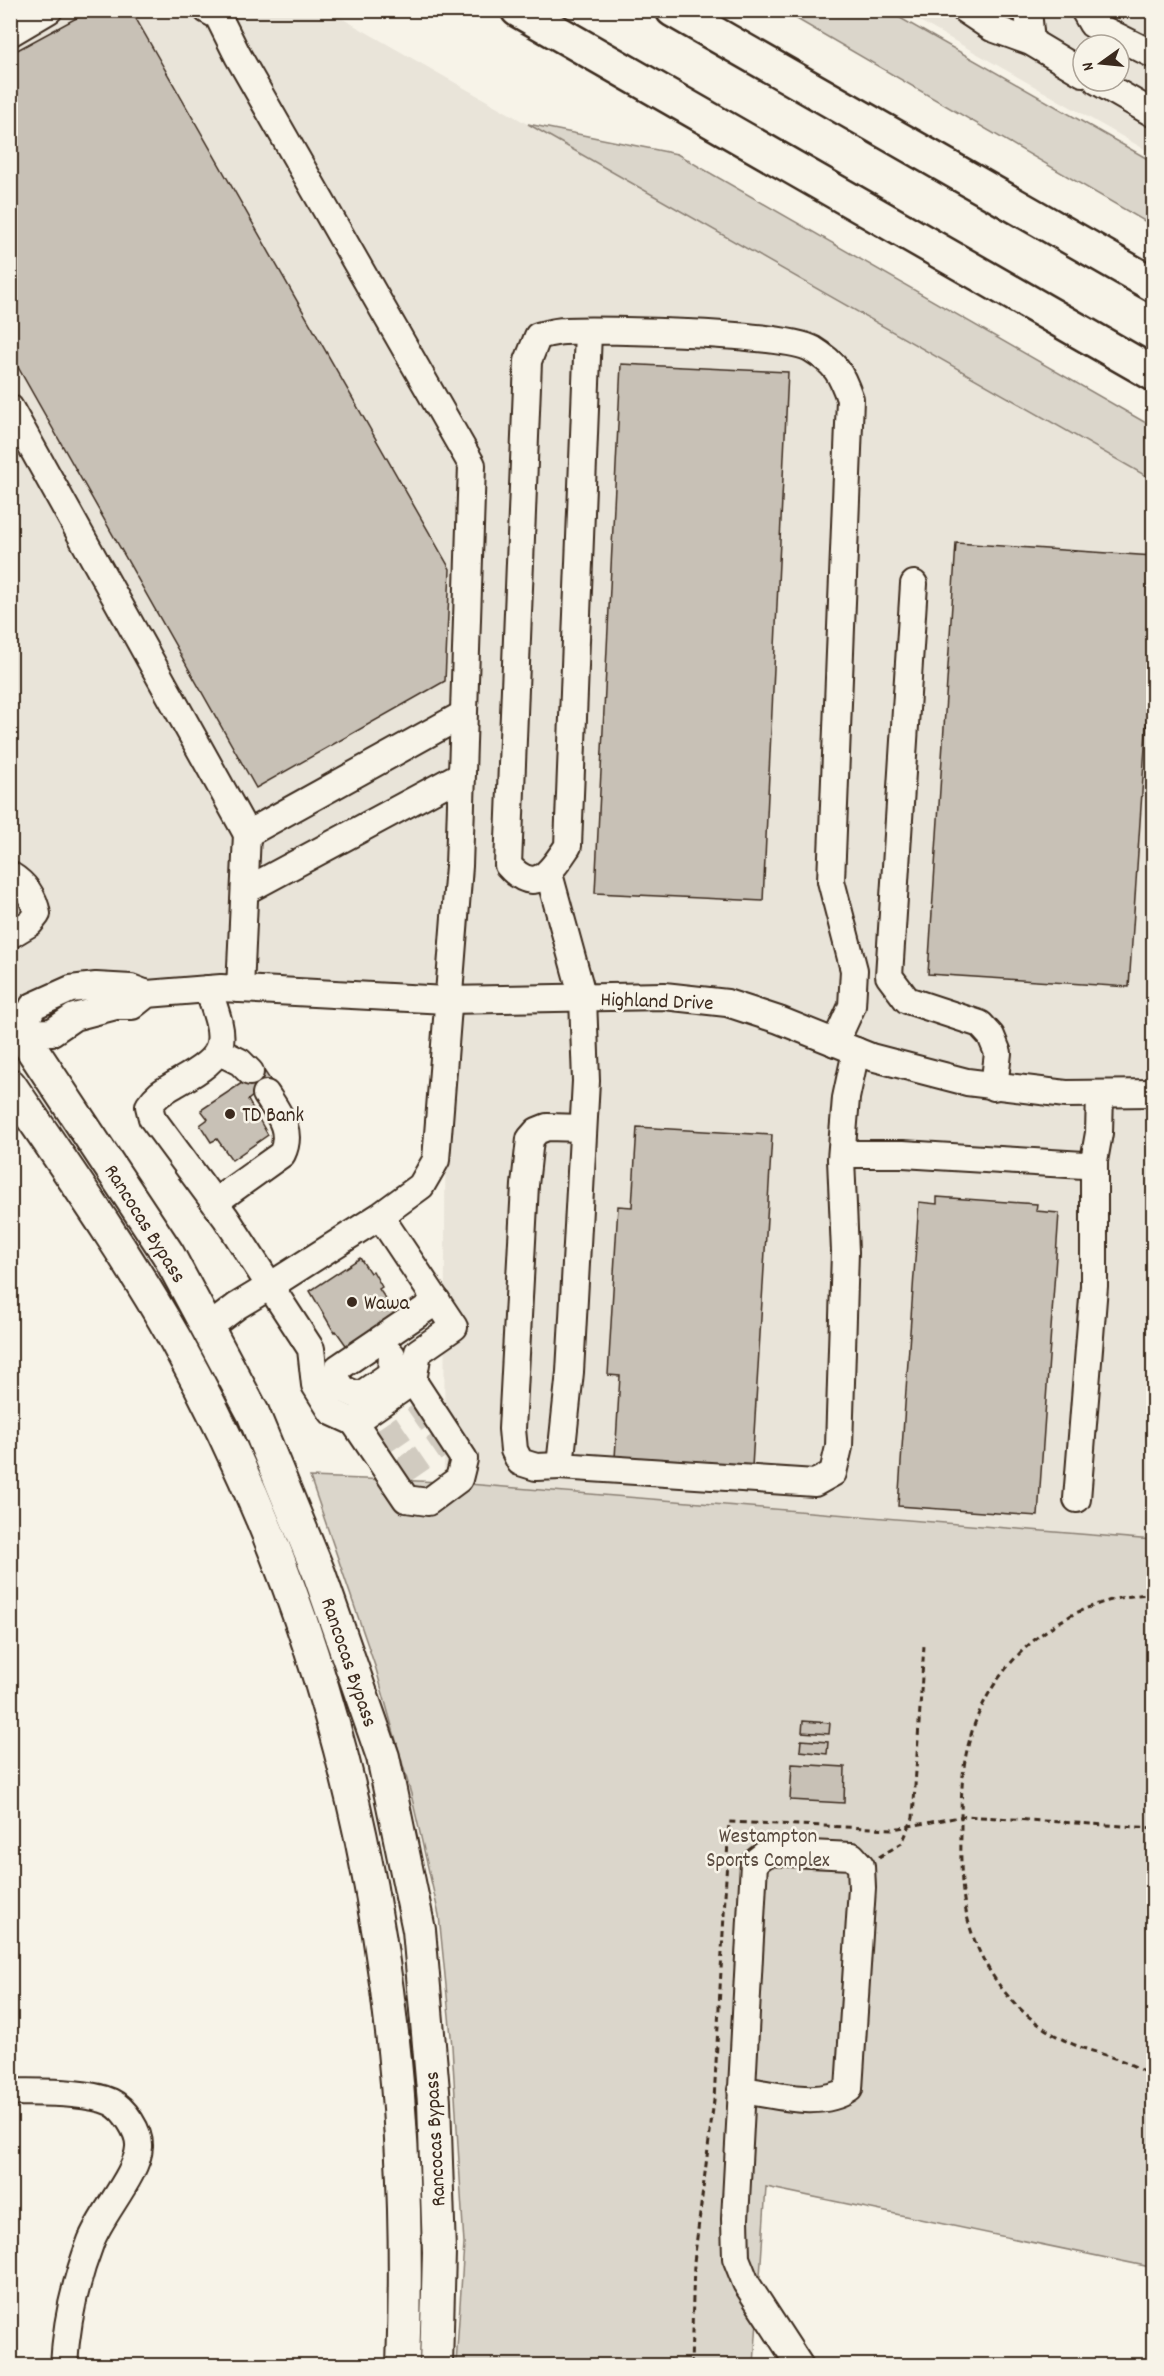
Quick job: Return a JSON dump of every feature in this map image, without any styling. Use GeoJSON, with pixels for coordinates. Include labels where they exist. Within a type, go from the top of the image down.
{"type":"FeatureCollection","features":[{"type":"Feature","properties":{"kind":"highway"},"geometry":{"type":"LineString","coordinates":[[518,10],[1154,374]]}},
{"type":"Feature","properties":{"kind":"highway"},"geometry":{"type":"LineString","coordinates":[[673,10],[1154,285]]}},
{"type":"Feature","properties":{"kind":"main road","name":"Rancocas Bypass"},"geometry":{"type":"LineString","coordinates":[[14,1030],[168,1254],[253,1413],[310,1552],[383,1757],[419,1930],[433,2090],[440,2252],[436,2366]]}},
{"type":"Feature","properties":{"kind":"main road","name":"Rancocas Bypass"},"geometry":{"type":"LineString","coordinates":[[10,1085],[119,1245],[175,1340],[217,1420],[273,1544],[329,1708],[360,1823],[392,2012],[405,2186],[403,2366]]}},
{"type":"Feature","properties":{"kind":"street"},"geometry":{"type":"LineString","coordinates":[[10,33],[49,10]]}},
{"type":"Feature","properties":{"kind":"street"},"geometry":{"type":"LineString","coordinates":[[207,10],[218,16],[243,66],[472,465],[462,715],[459,866],[446,1000],[436,1160],[422,1186],[380,1216],[237,1306],[208,1328]]}},
{"type":"Feature","properties":{"kind":"street"},"geometry":{"type":"LineString","coordinates":[[965,10],[992,28],[1030,42],[1071,65]]}},
{"type":"Feature","properties":{"kind":"street"},"geometry":{"type":"LineString","coordinates":[[1028,10],[1030,42]]}},
{"type":"Feature","properties":{"kind":"street"},"geometry":{"type":"LineString","coordinates":[[1084,10],[1092,24],[1152,51]]}},
{"type":"Feature","properties":{"kind":"street"},"geometry":{"type":"LineString","coordinates":[[1118,93],[1154,114]]}},
{"type":"Feature","properties":{"kind":"street"},"geometry":{"type":"LineString","coordinates":[[583,1128],[547,1127],[537,1131],[531,1139],[525,1185],[515,1348],[514,1450],[520,1462],[536,1467],[560,1466],[815,1483],[833,1473],[839,1447],[845,1264],[842,1154],[846,1098],[846,1047],[854,970],[831,881],[850,399],[841,373],[811,348],[756,338],[563,331],[538,336],[528,361],[508,865],[517,875],[530,880],[549,874],[568,846],[588,332]]}},
{"type":"Feature","properties":{"kind":"street"},"geometry":{"type":"LineString","coordinates":[[10,408],[247,834],[240,988]]}},
{"type":"Feature","properties":{"kind":"street"},"geometry":{"type":"LineString","coordinates":[[914,584],[889,976],[907,1000],[980,1024],[991,1036],[998,1053],[994,1086]]}},
{"type":"Feature","properties":{"kind":"street"},"geometry":{"type":"LineString","coordinates":[[247,834],[462,715]]}},
{"type":"Feature","properties":{"kind":"street"},"geometry":{"type":"LineString","coordinates":[[245,891],[461,776]]}},
{"type":"Feature","properties":{"kind":"street"},"geometry":{"type":"LineString","coordinates":[[549,874],[583,998],[586,1081],[581,1203],[573,1284],[570,1372],[560,1466]]}},
{"type":"Feature","properties":{"kind":"street"},"geometry":{"type":"LineString","coordinates":[[10,875],[21,881],[35,902],[37,914],[30,923],[13,927]]}},
{"type":"Feature","properties":{"kind":"street","name":"Highland Drive"},"geometry":{"type":"LineString","coordinates":[[14,1030],[33,1006],[71,989],[96,986],[119,987],[147,994],[240,988],[446,1000],[664,996],[727,1003],[779,1020],[846,1047],[920,1071],[994,1086],[1066,1094],[1154,1093]]}},
{"type":"Feature","properties":{"kind":"street"},"geometry":{"type":"LineString","coordinates":[[208,989],[218,1018],[222,1044],[214,1059],[205,1066],[158,1092],[149,1107],[152,1118],[215,1202],[311,1350],[315,1385],[332,1412],[354,1422],[377,1445],[396,1475],[406,1499],[428,1502],[459,1479],[464,1459],[445,1442],[426,1412],[413,1381],[418,1352],[454,1327],[380,1216]]}},
{"type":"Feature","properties":{"kind":"street"},"geometry":{"type":"LineString","coordinates":[[218,1051],[240,1062],[250,1072]]}},
{"type":"Feature","properties":{"kind":"street"},"geometry":{"type":"LineString","coordinates":[[215,1202],[282,1154],[286,1145],[286,1126],[266,1094]]}},
{"type":"Feature","properties":{"kind":"street"},"geometry":{"type":"LineString","coordinates":[[1077,1499],[1094,1286],[1094,1161],[1099,1133],[1100,1094]]}},
{"type":"Feature","properties":{"kind":"street"},"geometry":{"type":"LineString","coordinates":[[842,1154],[903,1154],[1057,1166],[1084,1166],[1094,1161]]}},
{"type":"Feature","properties":{"kind":"street"},"geometry":{"type":"LineString","coordinates":[[442,1309],[392,1354],[391,1374],[358,1396],[343,1389],[336,1378],[338,1368],[442,1309]]}},
{"type":"Feature","properties":{"kind":"street"},"geometry":{"type":"LineString","coordinates":[[354,1422],[413,1381]]}},
{"type":"Feature","properties":{"kind":"street"},"geometry":{"type":"LineString","coordinates":[[741,2090],[824,2100],[838,2097],[849,2089],[861,1866],[852,1856],[768,1852],[754,1863],[741,2090],[735,2219],[736,2258],[746,2283],[800,2366]]}},
{"type":"Feature","properties":{"kind":"street"},"geometry":{"type":"LineString","coordinates":[[10,2092],[70,2094],[112,2102],[132,2123],[139,2147],[129,2175],[91,2240],[65,2328],[64,2366]]}},
{"type":"Feature","properties":{"kind":"path"},"geometry":{"type":"LineString","coordinates":[[1154,1594],[1107,1600],[1083,1610],[1030,1641],[1008,1664],[986,1699],[969,1741],[964,1766],[960,1880],[973,1940],[996,1980],[1042,2028],[1081,2048],[1131,2064],[1154,2079]]}},
{"type":"Feature","properties":{"kind":"path"},"geometry":{"type":"LineString","coordinates":[[861,1866],[902,1843],[910,1827],[924,1645]]}},
{"type":"Feature","properties":{"kind":"path"},"geometry":{"type":"LineString","coordinates":[[691,2366],[694,2262],[714,2100],[729,1822],[893,1829],[961,1817],[1154,1828]]}},
{"type":"Feature","properties":{"kind":"shaded area"},"geometry":{"type":"Polygon","coordinates":[[[10,11],[329,11],[1153,480],[1153,1540],[444,1482],[446,1000],[91,1001],[11,1042],[10,11]]]}},
{"type":"Feature","properties":{"kind":"shaded area"},"geometry":{"type":"Polygon","coordinates":[[[902,11],[1153,11],[1153,154],[902,11]]]}},
{"type":"Feature","properties":{"kind":"green space"},"geometry":{"type":"Polygon","coordinates":[[[783,11],[888,11],[1153,162],[1153,226],[783,11]]]}},
{"type":"Feature","properties":{"kind":"green space"},"geometry":{"type":"Polygon","coordinates":[[[528,124],[677,154],[1153,427],[1153,480],[528,124]]]}},
{"type":"Feature","properties":{"kind":"green space","name":"Westampton Sports Complex"},"geometry":{"type":"Polygon","coordinates":[[[310,1477],[444,1482],[1153,1540],[1153,2271],[1150,2267],[766,2187],[754,2365],[456,2365],[464,2244],[452,2046],[439,1915],[411,1794],[376,1669],[310,1477]]]}},
{"type":"Feature","properties":{"kind":"building"},"geometry":{"type":"Polygon","coordinates":[[[91,10],[131,10],[450,569],[445,681],[256,788],[10,353],[10,54],[91,10]]]}},
{"type":"Feature","properties":{"kind":"building"},"geometry":{"type":"Polygon","coordinates":[[[621,364],[788,372],[763,901],[595,893],[621,364]]]}},
{"type":"Feature","properties":{"kind":"building"},"geometry":{"type":"Polygon","coordinates":[[[956,543],[1154,556],[1154,612],[1129,987],[928,974],[956,543]]]}},
{"type":"Feature","properties":{"kind":"building","name":"TD Bank"},"geometry":{"type":"Polygon","coordinates":[[[263,1069],[271,1081],[248,1100],[268,1135],[232,1160],[217,1139],[211,1142],[200,1125],[208,1119],[201,1110],[263,1069]]]}},
{"type":"Feature","properties":{"kind":"building"},"geometry":{"type":"Polygon","coordinates":[[[637,1127],[772,1135],[752,1467],[615,1458],[620,1376],[608,1375],[618,1206],[632,1207],[637,1127]]]}},
{"type":"Feature","properties":{"kind":"building"},"geometry":{"type":"Polygon","coordinates":[[[937,1197],[1037,1204],[1036,1211],[1059,1213],[1038,1516],[898,1506],[919,1202],[937,1204],[937,1197]]]}},
{"type":"Feature","properties":{"kind":"building","name":"Wawa"},"geometry":{"type":"Polygon","coordinates":[[[360,1258],[370,1273],[373,1271],[382,1287],[379,1289],[398,1317],[348,1348],[336,1331],[334,1332],[310,1291],[360,1258]]]}},
{"type":"Feature","properties":{"kind":"building"},"geometry":{"type":"Polygon","coordinates":[[[803,1721],[830,1723],[829,1734],[802,1732],[803,1721]]]}},
{"type":"Feature","properties":{"kind":"building"},"geometry":{"type":"Polygon","coordinates":[[[801,1740],[828,1742],[827,1754],[800,1751],[801,1740]]]}},
{"type":"Feature","properties":{"kind":"building"},"geometry":{"type":"Polygon","coordinates":[[[792,1764],[845,1767],[844,1803],[790,1800],[792,1764]]]}},
{"type":"Feature","properties":{"kind":"tunnel"},"geometry":{"type":"LineString","coordinates":[[382,1442],[420,1416]]}},
{"type":"Feature","properties":{"kind":"tunnel"},"geometry":{"type":"LineString","coordinates":[[401,1472],[440,1445]]}},
{"type":"Feature","properties":{"kind":"place","name":"TD Bank"},"geometry":{"type":"Point","coordinates":[230,1114]}},
{"type":"Feature","properties":{"kind":"place","name":"Wawa"},"geometry":{"type":"Point","coordinates":[352,1302]}}]}
